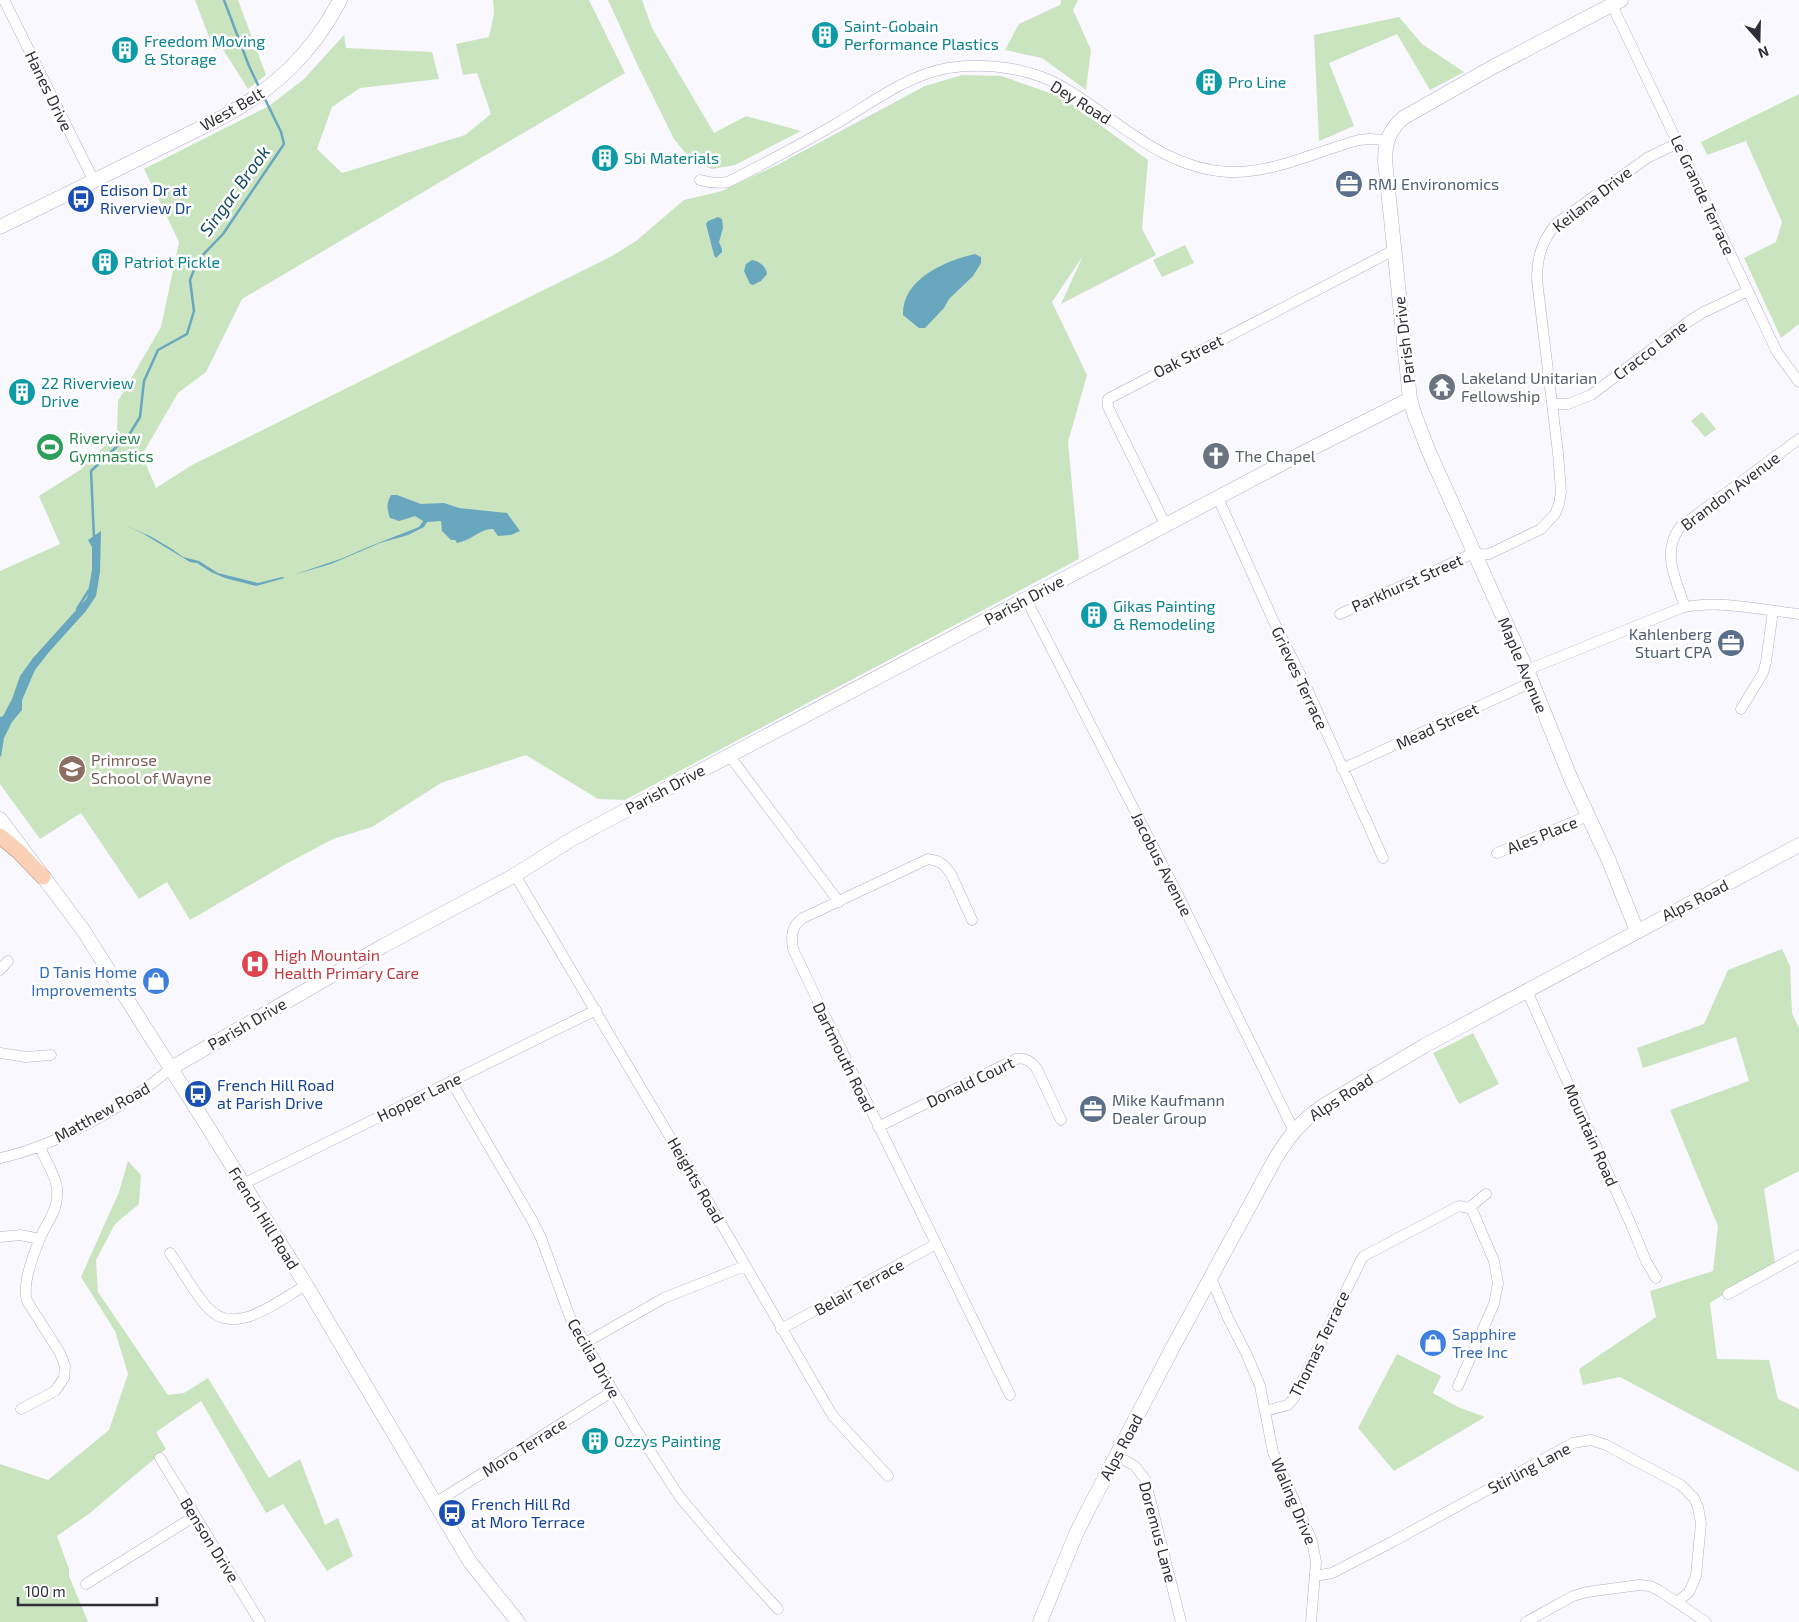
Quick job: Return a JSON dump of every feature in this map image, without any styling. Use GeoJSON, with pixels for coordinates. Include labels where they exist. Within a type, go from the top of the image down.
{"type":"FeatureCollection","features":[{"type":"Feature","properties":{"kind":"main road","name":"West Belt"},"geometry":{"type":"LineString","coordinates":[[0,227],[221,118],[252,100],[272,86],[308,50],[340,0]]}},
{"type":"Feature","properties":{"kind":"main road"},"geometry":{"type":"LineString","coordinates":[[1387,140],[1396,124],[1412,112],[1616,2]]}},
{"type":"Feature","properties":{"kind":"main road","name":"Parish Drive"},"geometry":{"type":"LineString","coordinates":[[171,1068],[383,946],[515,875],[572,839],[1218,498],[1410,399],[1385,161],[1387,140]]}},
{"type":"Feature","properties":{"kind":"main road","name":"Maple Avenue"},"geometry":{"type":"LineString","coordinates":[[1410,399],[1429,452],[1529,676],[1609,861],[1637,931]]}},
{"type":"Feature","properties":{"kind":"main road","name":"French Hill Road"},"geometry":{"type":"LineString","coordinates":[[0,819],[83,930],[306,1285],[470,1562],[516,1621]]}},
{"type":"Feature","properties":{"kind":"main road"},"geometry":{"type":"LineString","coordinates":[[0,836],[18,851],[43,877]]}},
{"type":"Feature","properties":{"kind":"main road","name":"Alps Road"},"geometry":{"type":"LineString","coordinates":[[1040,1622],[1076,1534],[1275,1159],[1294,1131],[1309,1116],[1324,1106],[1424,1046],[1799,846]]}},
{"type":"Feature","properties":{"kind":"street","name":"Hanes Drive"},"geometry":{"type":"LineString","coordinates":[[4,0],[94,181]]}},
{"type":"Feature","properties":{"kind":"street","name":"Le Grande Terrace"},"geometry":{"type":"LineString","coordinates":[[1616,2],[1678,143],[1777,352],[1799,382]]}},
{"type":"Feature","properties":{"kind":"street","name":"Dey Road"},"geometry":{"type":"LineString","coordinates":[[700,180],[718,184],[728,182],[804,143],[915,78],[934,71],[967,66],[1002,67],[1043,78],[1070,91],[1152,148],[1177,160],[1209,169],[1228,172],[1265,168],[1359,140],[1387,140]]}},
{"type":"Feature","properties":{"kind":"street","name":"Keilana Drive"},"geometry":{"type":"LineString","coordinates":[[1476,555],[1488,554],[1536,532],[1549,523],[1561,492],[1537,280],[1539,253],[1544,242],[1557,223],[1631,168],[1678,143]]}},
{"type":"Feature","properties":{"kind":"street","name":"Oak Street"},"geometry":{"type":"LineString","coordinates":[[1166,526],[1108,407],[1108,398],[1394,250]]}},
{"type":"Feature","properties":{"kind":"street","name":"Cracco Lane"},"geometry":{"type":"LineString","coordinates":[[1552,404],[1568,404],[1591,395],[1688,322],[1748,291]]}},
{"type":"Feature","properties":{"kind":"street","name":"Brandon Avenue"},"geometry":{"type":"LineString","coordinates":[[1685,607],[1670,563],[1670,552],[1675,534],[1680,528],[1799,440]]}},
{"type":"Feature","properties":{"kind":"street","name":"Grieves Terrace"},"geometry":{"type":"LineString","coordinates":[[1218,498],[1274,622],[1305,684],[1383,858]]}},
{"type":"Feature","properties":{"kind":"street","name":"Parkhurst Street"},"geometry":{"type":"LineString","coordinates":[[1340,614],[1463,558],[1476,555]]}},
{"type":"Feature","properties":{"kind":"street","name":"Jacobus Avenue"},"geometry":{"type":"LineString","coordinates":[[1026,599],[1176,891],[1294,1131]]}},
{"type":"Feature","properties":{"kind":"street","name":"Mead Street"},"geometry":{"type":"LineString","coordinates":[[1342,769],[1529,676],[1685,607],[1704,604],[1799,614]]}},
{"type":"Feature","properties":{"kind":"street"},"geometry":{"type":"LineString","coordinates":[[1741,709],[1763,673],[1773,611]]}},
{"type":"Feature","properties":{"kind":"street"},"geometry":{"type":"LineString","coordinates":[[729,755],[839,902],[924,860],[934,860],[946,867],[951,874],[972,920]]}},
{"type":"Feature","properties":{"kind":"street","name":"Ales Place"},"geometry":{"type":"LineString","coordinates":[[1497,853],[1588,816]]}},
{"type":"Feature","properties":{"kind":"street","name":"Heights Road"},"geometry":{"type":"LineString","coordinates":[[515,875],[833,1416],[888,1476]]}},
{"type":"Feature","properties":{"kind":"street","name":"Dartmouth Road"},"geometry":{"type":"LineString","coordinates":[[839,902],[798,921],[792,931],[792,944],[878,1127],[1010,1395]]}},
{"type":"Feature","properties":{"kind":"street"},"geometry":{"type":"LineString","coordinates":[[0,970],[8,960]]}},
{"type":"Feature","properties":{"kind":"street","name":"Mountain Road"},"geometry":{"type":"LineString","coordinates":[[1527,991],[1646,1261],[1656,1278]]}},
{"type":"Feature","properties":{"kind":"street","name":"Hopper Lane"},"geometry":{"type":"LineString","coordinates":[[243,1184],[596,1010]]}},
{"type":"Feature","properties":{"kind":"street"},"geometry":{"type":"LineString","coordinates":[[0,1053],[26,1057],[51,1055]]}},
{"type":"Feature","properties":{"kind":"street","name":"Donald Court"},"geometry":{"type":"LineString","coordinates":[[878,1127],[1021,1058],[1033,1064],[1037,1069],[1061,1120]]}},
{"type":"Feature","properties":{"kind":"street","name":"Matthew Road"},"geometry":{"type":"LineString","coordinates":[[0,1158],[39,1146],[82,1127],[156,1081],[171,1068]]}},
{"type":"Feature","properties":{"kind":"street","name":"Cecilia Drive"},"geometry":{"type":"LineString","coordinates":[[451,1081],[541,1238],[570,1317],[613,1391],[679,1496],[778,1609]]}},
{"type":"Feature","properties":{"kind":"street"},"geometry":{"type":"LineString","coordinates":[[21,1409],[55,1391],[64,1378],[65,1366],[60,1353],[27,1301],[25,1293],[25,1283],[40,1239],[57,1207],[57,1187],[39,1146]]}},
{"type":"Feature","properties":{"kind":"street","name":"Thomas Terrace"},"geometry":{"type":"LineString","coordinates":[[1211,1278],[1253,1370],[1264,1400],[1265,1411],[1288,1405],[1294,1398],[1360,1260],[1364,1256],[1459,1206],[1469,1208],[1486,1194]]}},
{"type":"Feature","properties":{"kind":"street"},"geometry":{"type":"LineString","coordinates":[[1458,1386],[1494,1304],[1498,1283],[1494,1261],[1473,1212],[1469,1208]]}},
{"type":"Feature","properties":{"kind":"street"},"geometry":{"type":"LineString","coordinates":[[0,1237],[20,1235],[40,1239]]}},
{"type":"Feature","properties":{"kind":"street","name":"Belair Terrace"},"geometry":{"type":"LineString","coordinates":[[781,1329],[936,1244]]}},
{"type":"Feature","properties":{"kind":"street"},"geometry":{"type":"LineString","coordinates":[[170,1253],[207,1308],[217,1315],[231,1320],[244,1319],[259,1312],[306,1285]]}},
{"type":"Feature","properties":{"kind":"street"},"geometry":{"type":"LineString","coordinates":[[1728,1294],[1799,1255]]}},
{"type":"Feature","properties":{"kind":"street"},"geometry":{"type":"LineString","coordinates":[[585,1343],[664,1298],[745,1266]]}},
{"type":"Feature","properties":{"kind":"street","name":"Moro Terrace"},"geometry":{"type":"LineString","coordinates":[[435,1503],[613,1391]]}},
{"type":"Feature","properties":{"kind":"street","name":"Waling Drive"},"geometry":{"type":"LineString","coordinates":[[1265,1411],[1273,1452],[1312,1540],[1316,1562],[1311,1622]]}},
{"type":"Feature","properties":{"kind":"street","name":"Stirling Lane"},"geometry":{"type":"LineString","coordinates":[[1315,1576],[1332,1573],[1573,1443],[1591,1440],[1606,1445],[1681,1485],[1694,1498],[1701,1523],[1696,1576],[1689,1592],[1677,1602]]}},
{"type":"Feature","properties":{"kind":"street","name":"Doremus Lane"},"geometry":{"type":"LineString","coordinates":[[1117,1456],[1135,1466],[1145,1479],[1181,1622]]}},
{"type":"Feature","properties":{"kind":"street","name":"Benson Drive"},"geometry":{"type":"LineString","coordinates":[[160,1458],[259,1622]]}},
{"type":"Feature","properties":{"kind":"street"},"geometry":{"type":"LineString","coordinates":[[86,1584],[195,1516]]}},
{"type":"Feature","properties":{"kind":"street"},"geometry":{"type":"LineString","coordinates":[[1526,1622],[1574,1596],[1587,1592],[1639,1585],[1650,1586],[1660,1591],[1706,1622]]}},
{"type":"Feature","properties":{"kind":"green space"},"geometry":{"type":"Polygon","coordinates":[[[195,0],[238,0],[266,75],[248,89],[222,48],[214,50],[195,0]]]}},
{"type":"Feature","properties":{"kind":"green space"},"geometry":{"type":"Polygon","coordinates":[[[493,0],[589,0],[625,73],[242,299],[206,372],[178,393],[142,455],[156,488],[192,465],[612,256],[636,241],[684,200],[722,191],[779,164],[925,86],[962,75],[1001,76],[1062,97],[1148,160],[1142,229],[1156,255],[1061,304],[1083,256],[1052,302],[1087,375],[1068,442],[1079,559],[625,800],[598,799],[526,755],[441,783],[372,827],[333,839],[190,920],[167,882],[139,899],[81,813],[40,839],[0,784],[0,571],[60,544],[39,496],[80,470],[117,433],[118,401],[161,327],[179,242],[144,169],[269,106],[304,79],[344,35],[346,48],[432,52],[439,79],[360,88],[332,107],[317,149],[342,173],[465,135],[491,114],[477,73],[463,75],[456,44],[489,37],[494,14],[493,0]]]}},
{"type":"Feature","properties":{"kind":"green space"},"geometry":{"type":"Polygon","coordinates":[[[608,0],[642,0],[652,28],[714,133],[746,116],[801,131],[735,165],[712,169],[691,160],[674,139],[608,0]]]}},
{"type":"Feature","properties":{"kind":"green space"},"geometry":{"type":"Polygon","coordinates":[[[1061,0],[1078,0],[1073,10],[1091,50],[1086,90],[1042,58],[1005,50],[1019,24],[1060,5],[1061,0]]]}},
{"type":"Feature","properties":{"kind":"green space"},"geometry":{"type":"Polygon","coordinates":[[[1399,17],[1422,44],[1464,72],[1430,90],[1397,34],[1329,63],[1354,126],[1319,141],[1314,35],[1399,17]]]}},
{"type":"Feature","properties":{"kind":"green space"},"geometry":{"type":"Polygon","coordinates":[[[1799,94],[1799,324],[1781,338],[1744,258],[1776,242],[1782,222],[1746,141],[1707,155],[1701,142],[1799,94]]]}},
{"type":"Feature","properties":{"kind":"green space"},"geometry":{"type":"Polygon","coordinates":[[[1185,245],[1194,263],[1162,277],[1153,260],[1185,245]]]}},
{"type":"Feature","properties":{"kind":"green space"},"geometry":{"type":"Polygon","coordinates":[[[1702,412],[1716,429],[1705,437],[1691,421],[1702,412]]]}},
{"type":"Feature","properties":{"kind":"green space"},"geometry":{"type":"Polygon","coordinates":[[[1782,949],[1790,966],[1792,1013],[1799,1028],[1799,1171],[1764,1189],[1775,1263],[1710,1303],[1717,1359],[1769,1360],[1778,1399],[1799,1409],[1799,1472],[1620,1377],[1583,1385],[1579,1369],[1656,1317],[1650,1291],[1713,1271],[1718,1226],[1670,1110],[1749,1081],[1736,1037],[1643,1068],[1637,1048],[1704,1024],[1728,970],[1782,949]]]}},
{"type":"Feature","properties":{"kind":"green space"},"geometry":{"type":"Polygon","coordinates":[[[1473,1033],[1499,1084],[1459,1104],[1433,1053],[1473,1033]]]}},
{"type":"Feature","properties":{"kind":"green space"},"geometry":{"type":"Polygon","coordinates":[[[128,1161],[141,1175],[139,1204],[115,1224],[96,1260],[98,1292],[168,1395],[184,1393],[208,1378],[269,1478],[300,1459],[325,1525],[338,1518],[353,1556],[327,1571],[283,1504],[266,1513],[201,1401],[156,1432],[166,1449],[90,1513],[57,1536],[69,1569],[69,1576],[88,1622],[0,1622],[0,1464],[48,1480],[109,1430],[128,1374],[115,1331],[81,1277],[119,1192],[128,1161]]]}},
{"type":"Feature","properties":{"kind":"green space"},"geometry":{"type":"Polygon","coordinates":[[[1397,1354],[1441,1376],[1433,1393],[1458,1407],[1485,1417],[1394,1471],[1358,1428],[1397,1354]]]}},
{"type":"Feature","properties":{"kind":"water"},"geometry":{"type":"Polygon","coordinates":[[[718,217],[722,219],[723,228],[719,242],[722,252],[716,258],[706,224],[708,221],[718,217]]]}},
{"type":"Feature","properties":{"kind":"water"},"geometry":{"type":"Polygon","coordinates":[[[975,254],[981,257],[981,263],[973,276],[949,299],[944,308],[925,328],[919,328],[903,315],[905,302],[917,282],[927,274],[951,261],[975,254]]]}},
{"type":"Feature","properties":{"kind":"water"},"geometry":{"type":"Polygon","coordinates":[[[752,260],[762,264],[767,274],[761,281],[753,285],[750,284],[744,271],[746,264],[752,260]]]}},
{"type":"Feature","properties":{"kind":"water"},"geometry":{"type":"Polygon","coordinates":[[[391,495],[397,495],[421,504],[444,503],[459,508],[507,513],[520,531],[511,535],[498,536],[493,529],[488,529],[457,543],[442,531],[441,521],[427,522],[424,527],[408,535],[380,543],[331,564],[293,575],[343,558],[419,527],[423,521],[415,516],[399,521],[390,518],[388,501],[391,495]]]}},
{"type":"Feature","properties":{"kind":"water"},"geometry":{"type":"Polygon","coordinates":[[[122,524],[150,536],[183,557],[199,561],[218,573],[258,583],[282,577],[285,578],[256,586],[225,578],[197,563],[190,562],[142,533],[122,524]]]}},
{"type":"Feature","properties":{"kind":"water"},"geometry":{"type":"Polygon","coordinates":[[[101,531],[100,572],[96,596],[86,611],[35,670],[22,700],[22,710],[12,722],[4,738],[1,757],[0,717],[3,716],[12,699],[20,676],[33,658],[87,598],[92,570],[92,547],[88,540],[101,531]]]}},
{"type":"Feature","properties":{"kind":"waterway","name":"Singac Brook"},"geometry":{"type":"LineString","coordinates":[[224,0],[259,87]]}},
{"type":"Feature","properties":{"kind":"waterway","name":"Singac Brook"},"geometry":{"type":"LineString","coordinates":[[94,538],[91,471],[129,435],[140,417],[144,381],[158,350],[187,334],[194,311],[190,280],[198,260],[223,234],[284,144],[281,132],[264,97]]}},
{"type":"Feature","properties":{"kind":"waterway","name":"Singac Brook"},"geometry":{"type":"LineString","coordinates":[[77,609],[89,590]]}},
{"type":"Feature","properties":{"kind":"place","name":"Saint-Gobain Performance Plastics"},"geometry":{"type":"Point","coordinates":[825,35]}},
{"type":"Feature","properties":{"kind":"place","name":"Freedom Moving & Storage"},"geometry":{"type":"Point","coordinates":[125,50]}},
{"type":"Feature","properties":{"kind":"place","name":"Pro Line"},"geometry":{"type":"Point","coordinates":[1209,82]}},
{"type":"Feature","properties":{"kind":"place","name":"Sbi Materials"},"geometry":{"type":"Point","coordinates":[605,158]}},
{"type":"Feature","properties":{"kind":"place","name":"RMJ Environomics"},"geometry":{"type":"Point","coordinates":[1349,184]}},
{"type":"Feature","properties":{"kind":"place","name":"Edison Dr at Riverview Dr"},"geometry":{"type":"Point","coordinates":[81,199]}},
{"type":"Feature","properties":{"kind":"place","name":"Patriot Pickle"},"geometry":{"type":"Point","coordinates":[105,262]}},
{"type":"Feature","properties":{"kind":"place","name":"Lakeland Unitarian Fellowship"},"geometry":{"type":"Point","coordinates":[1442,387]}},
{"type":"Feature","properties":{"kind":"place","name":"22 Riverview Drive"},"geometry":{"type":"Point","coordinates":[22,392]}},
{"type":"Feature","properties":{"kind":"place","name":"Riverview Gymnastics"},"geometry":{"type":"Point","coordinates":[50,447]}},
{"type":"Feature","properties":{"kind":"place","name":"The Chapel"},"geometry":{"type":"Point","coordinates":[1216,456]}},
{"type":"Feature","properties":{"kind":"place","name":"Gikas Painting & Remodeling"},"geometry":{"type":"Point","coordinates":[1094,615]}},
{"type":"Feature","properties":{"kind":"place","name":"Kahlenberg Stuart CPA"},"geometry":{"type":"Point","coordinates":[1731,643]}},
{"type":"Feature","properties":{"kind":"place","name":"Primrose School of Wayne"},"geometry":{"type":"Point","coordinates":[72,769]}},
{"type":"Feature","properties":{"kind":"place","name":"High Mountain Health Primary Care"},"geometry":{"type":"Point","coordinates":[255,964]}},
{"type":"Feature","properties":{"kind":"place","name":"D Tanis Home Improvements"},"geometry":{"type":"Point","coordinates":[156,981]}},
{"type":"Feature","properties":{"kind":"place","name":"French Hill Road at Parish Drive"},"geometry":{"type":"Point","coordinates":[198,1094]}},
{"type":"Feature","properties":{"kind":"place","name":"Mike Kaufmann Dealer Group"},"geometry":{"type":"Point","coordinates":[1093,1109]}},
{"type":"Feature","properties":{"kind":"place","name":"Sapphire Tree Inc"},"geometry":{"type":"Point","coordinates":[1433,1343]}},
{"type":"Feature","properties":{"kind":"place","name":"Ozzys Painting"},"geometry":{"type":"Point","coordinates":[595,1441]}},
{"type":"Feature","properties":{"kind":"place","name":"French Hill Rd at Moro Terrace"},"geometry":{"type":"Point","coordinates":[452,1513]}}]}
